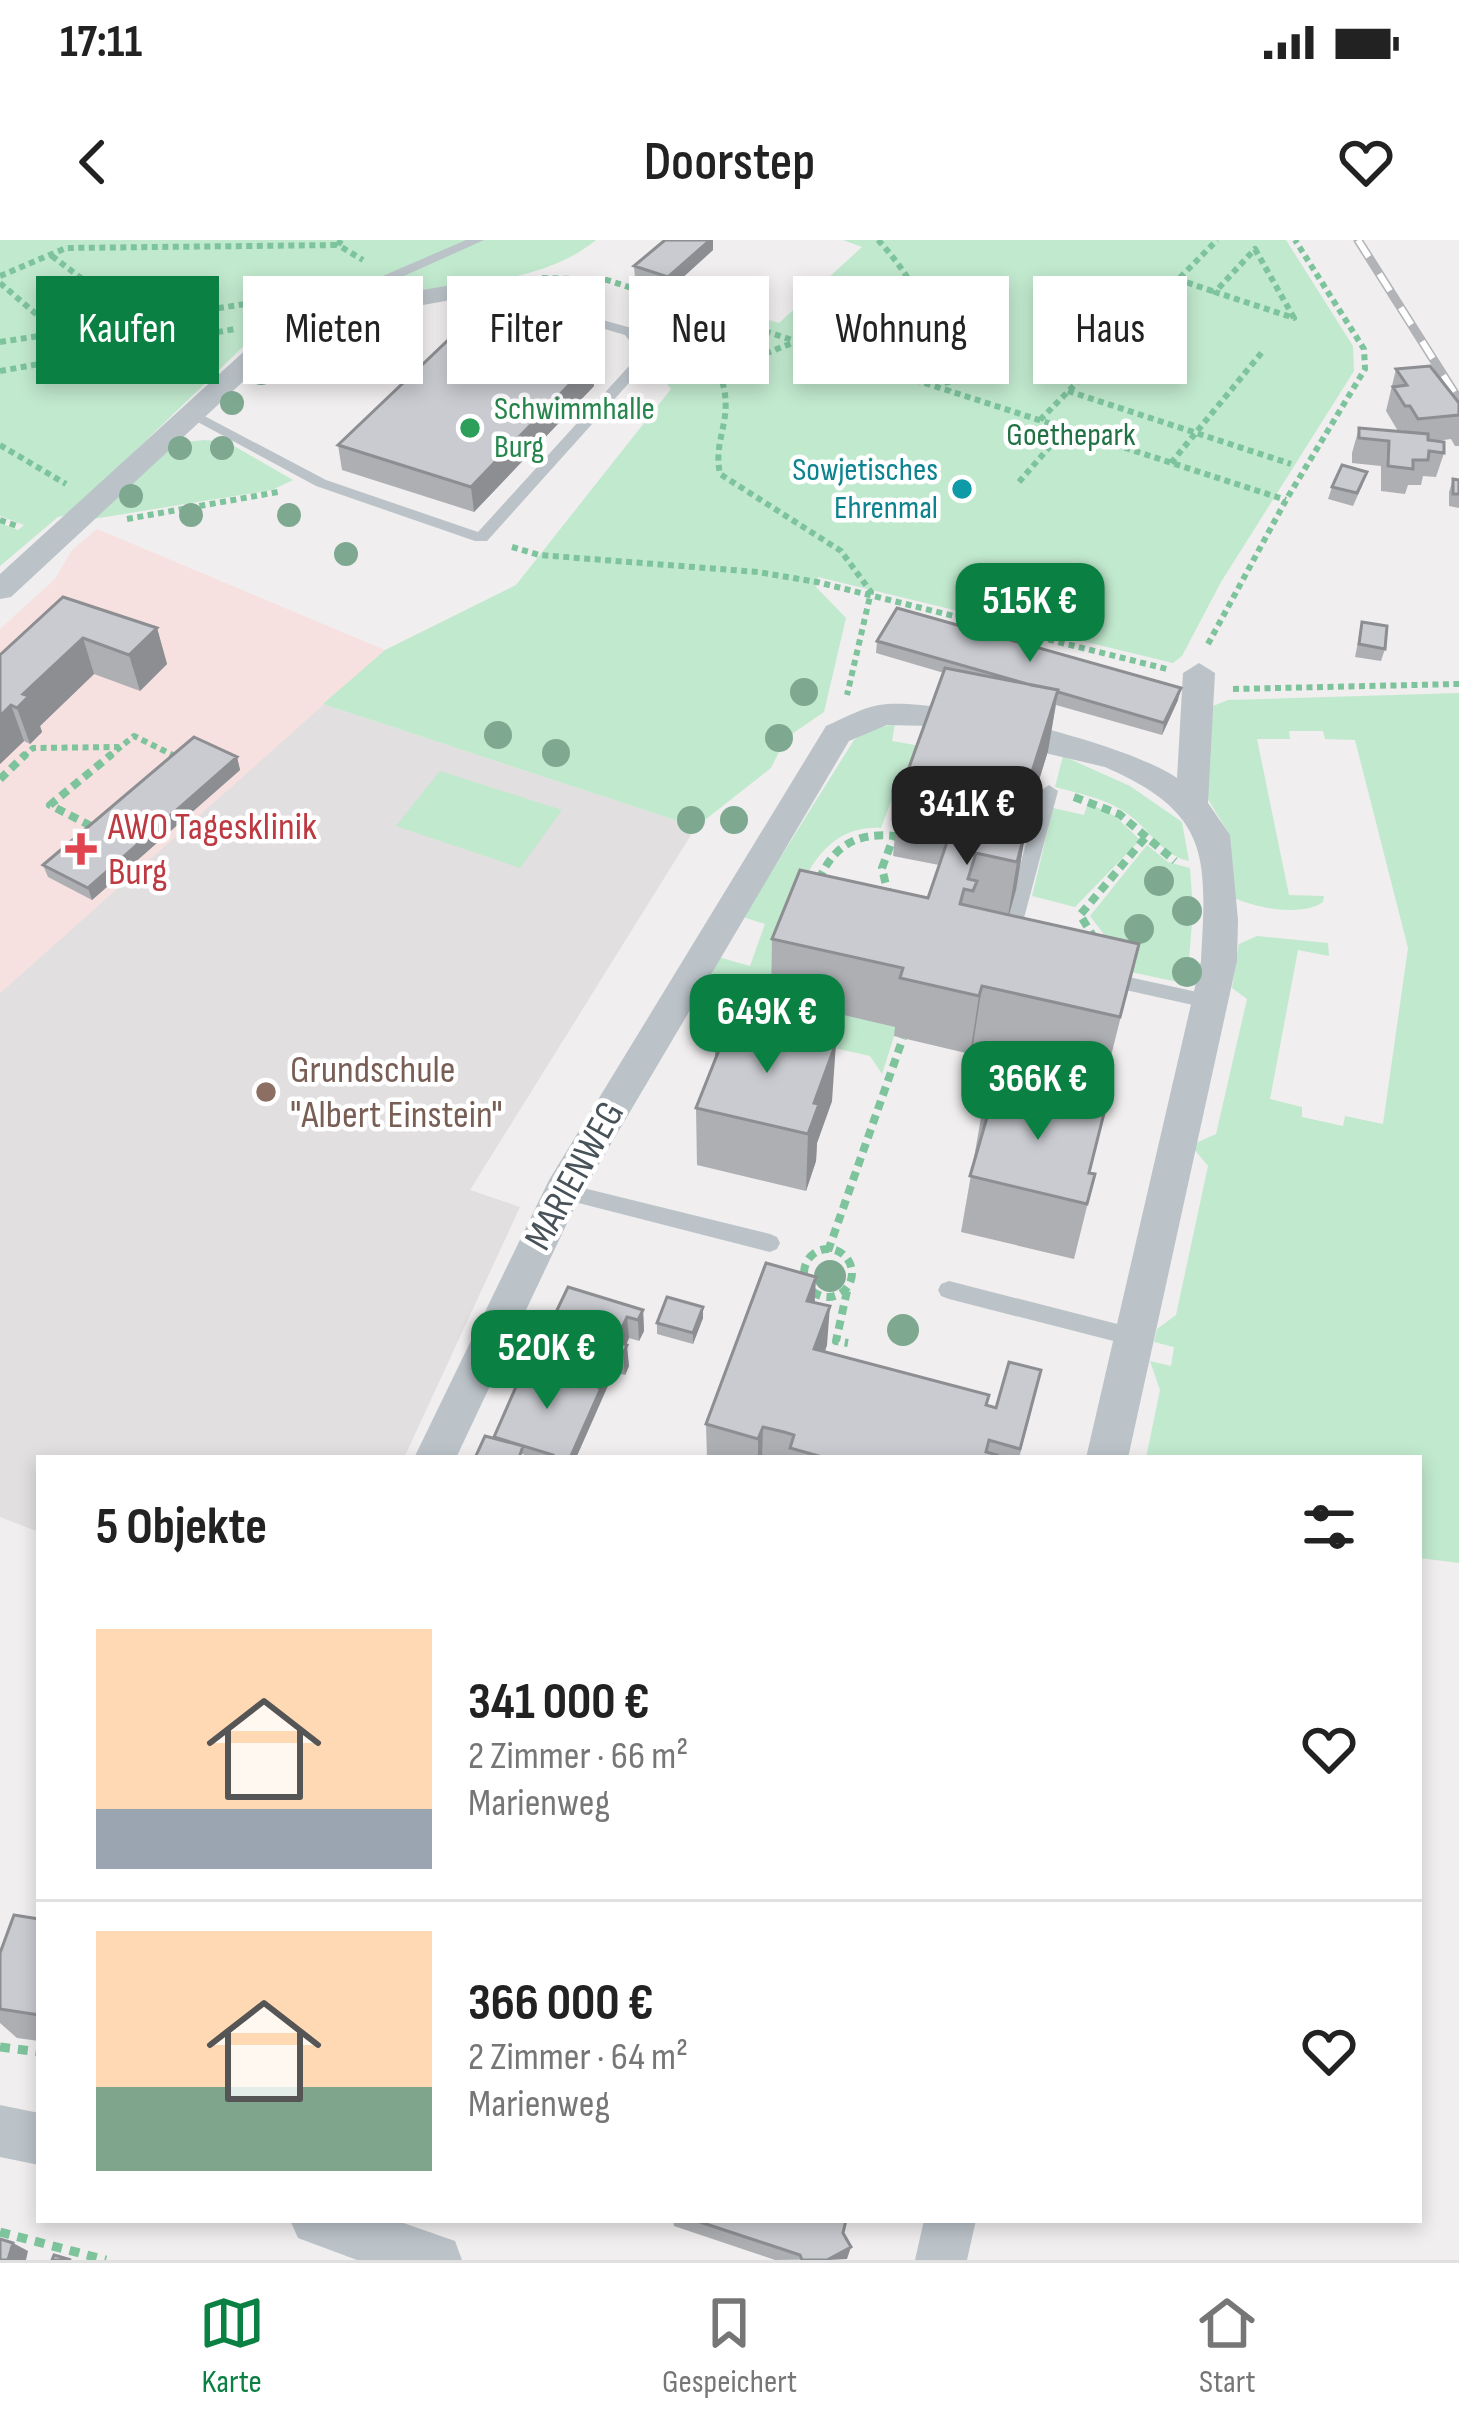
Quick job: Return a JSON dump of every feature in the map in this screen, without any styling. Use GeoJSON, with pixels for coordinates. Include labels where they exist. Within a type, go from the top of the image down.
{"type":"FeatureCollection","features":[{"type":"Feature","properties":{"kind":"street"},"geometry":{"type":"LineString","coordinates":[[0,590],[243,364]]}},
{"type":"Feature","properties":{"kind":"street"},"geometry":{"type":"LineString","coordinates":[[1192,804],[1200,680]]}},
{"type":"Feature","properties":{"kind":"street"},"geometry":{"type":"LineString","coordinates":[[848,726],[883,714],[906,713],[1049,740],[1130,765],[1192,804],[1214,835],[1221,920],[1211,1002],[1108,1455]]}},
{"type":"Feature","properties":{"kind":"street","name":"MARIENWEG"},"geometry":{"type":"LineString","coordinates":[[436,1455],[562,1191],[818,764],[848,726]]}},
{"type":"Feature","properties":{"kind":"street"},"geometry":{"type":"LineString","coordinates":[[0,2131],[36,2138]]}},
{"type":"Feature","properties":{"kind":"street"},"geometry":{"type":"LineString","coordinates":[[325,2223],[436,2260]]}},
{"type":"Feature","properties":{"kind":"street"},"geometry":{"type":"LineString","coordinates":[[941,2260],[949,2223]]}},
{"type":"Feature","properties":{"kind":"lane"},"geometry":{"type":"LineString","coordinates":[[399,276],[477,240]]}},
{"type":"Feature","properties":{"kind":"lane"},"geometry":{"type":"LineString","coordinates":[[190,414],[321,483],[481,538],[629,376]]}},
{"type":"Feature","properties":{"kind":"lane"},"geometry":{"type":"LineString","coordinates":[[1027,960],[1005,954],[1049,791]]}},
{"type":"Feature","properties":{"kind":"lane"},"geometry":{"type":"LineString","coordinates":[[1070,970],[1211,1002]]}},
{"type":"Feature","properties":{"kind":"lane"},"geometry":{"type":"LineString","coordinates":[[562,1191],[770,1243]]}},
{"type":"Feature","properties":{"kind":"lane"},"geometry":{"type":"LineString","coordinates":[[949,1290],[1133,1336]]}},
{"type":"Feature","properties":{"kind":"path"},"geometry":{"type":"LineString","coordinates":[[56,240],[66,248]]}},
{"type":"Feature","properties":{"kind":"path"},"geometry":{"type":"LineString","coordinates":[[36,313],[0,280],[66,248],[338,244],[331,240]]}},
{"type":"Feature","properties":{"kind":"path"},"geometry":{"type":"LineString","coordinates":[[878,240],[911,276]]}},
{"type":"Feature","properties":{"kind":"path"},"geometry":{"type":"LineString","coordinates":[[1180,276],[1216,240]]}},
{"type":"Feature","properties":{"kind":"path"},"geometry":{"type":"LineString","coordinates":[[1200,680],[1205,648],[1365,369],[1364,349],[1295,240]]}},
{"type":"Feature","properties":{"kind":"path"},"geometry":{"type":"LineString","coordinates":[[1187,282],[1215,292],[1255,304],[1294,318],[1255,249],[1215,292]]}},
{"type":"Feature","properties":{"kind":"path"},"geometry":{"type":"LineString","coordinates":[[51,255],[78,276]]}},
{"type":"Feature","properties":{"kind":"path"},"geometry":{"type":"LineString","coordinates":[[607,280],[793,340]]}},
{"type":"Feature","properties":{"kind":"path"},"geometry":{"type":"LineString","coordinates":[[0,342],[36,336]]}},
{"type":"Feature","properties":{"kind":"path"},"geometry":{"type":"LineString","coordinates":[[1171,464],[1263,351]]}},
{"type":"Feature","properties":{"kind":"path"},"geometry":{"type":"LineString","coordinates":[[0,371],[36,364]]}},
{"type":"Feature","properties":{"kind":"path"},"geometry":{"type":"LineString","coordinates":[[725,384],[731,413],[716,464],[720,474],[820,535],[858,570],[871,592],[844,707],[848,726]]}},
{"type":"Feature","properties":{"kind":"path"},"geometry":{"type":"LineString","coordinates":[[927,384],[1286,500]]}},
{"type":"Feature","properties":{"kind":"path"},"geometry":{"type":"LineString","coordinates":[[947,384],[949,391]]}},
{"type":"Feature","properties":{"kind":"path"},"geometry":{"type":"LineString","coordinates":[[1040,420],[1075,384]]}},
{"type":"Feature","properties":{"kind":"path"},"geometry":{"type":"LineString","coordinates":[[1068,391],[1291,464]]}},
{"type":"Feature","properties":{"kind":"path"},"geometry":{"type":"LineString","coordinates":[[1019,482],[1066,428]]}},
{"type":"Feature","properties":{"kind":"path"},"geometry":{"type":"LineString","coordinates":[[0,446],[32,461],[101,524],[321,483]]}},
{"type":"Feature","properties":{"kind":"path"},"geometry":{"type":"LineString","coordinates":[[0,520],[17,526]]}},
{"type":"Feature","properties":{"kind":"path"},"geometry":{"type":"LineString","coordinates":[[481,538],[539,555],[758,572],[871,592],[1200,680],[1459,684]]}},
{"type":"Feature","properties":{"kind":"path"},"geometry":{"type":"LineString","coordinates":[[91,826],[50,805],[134,736],[176,756]]}},
{"type":"Feature","properties":{"kind":"path"},"geometry":{"type":"LineString","coordinates":[[0,779],[32,748],[120,747]]}},
{"type":"Feature","properties":{"kind":"path"},"geometry":{"type":"LineString","coordinates":[[1049,791],[1099,802],[1136,825],[1145,838],[1080,915],[1094,931],[1097,950],[1091,976]]}},
{"type":"Feature","properties":{"kind":"path"},"geometry":{"type":"LineString","coordinates":[[834,883],[816,891],[825,864],[843,843],[867,834],[894,836],[882,868],[885,890],[893,902],[870,904]]}},
{"type":"Feature","properties":{"kind":"path"},"geometry":{"type":"LineString","coordinates":[[828,1251],[853,1264],[854,1281],[832,1295],[817,1293],[802,1277],[808,1259],[828,1251],[903,1038]]}},
{"type":"Feature","properties":{"kind":"path"},"geometry":{"type":"LineString","coordinates":[[847,1289],[836,1341],[848,1343]]}},
{"type":"Feature","properties":{"kind":"path"},"geometry":{"type":"LineString","coordinates":[[0,2047],[36,2052]]}},
{"type":"Feature","properties":{"kind":"path"},"geometry":{"type":"LineString","coordinates":[[0,2232],[106,2260]]}},
{"type":"Feature","properties":{"kind":"shaded area","name":"AWO Tagesklinik Burg"},"geometry":{"type":"Polygon","coordinates":[[[97,529],[385,650],[0,993],[0,629],[55,579],[72,550],[97,529]]]}},
{"type":"Feature","properties":{"kind":"shaded area","name":"Grundschule \"Albert Einstein\""},"geometry":{"type":"Polygon","coordinates":[[[323,704],[696,827],[470,1190],[520,1207],[405,1455],[36,1455],[36,1531],[0,1517],[0,993],[323,704]]]}},
{"type":"Feature","properties":{"kind":"green space"},"geometry":{"type":"Polygon","coordinates":[[[0,240],[596,240],[567,259],[533,272],[447,276],[447,287],[423,290],[423,276],[243,276],[243,347],[219,370],[219,276],[36,276],[36,384],[204,384],[70,514],[58,517],[0,566],[0,523],[18,530],[24,525],[0,516],[0,240]]]}},
{"type":"Feature","properties":{"kind":"green space","name":"Goethepark"},"geometry":{"type":"Polygon","coordinates":[[[843,240],[1286,240],[1353,346],[1354,371],[1221,582],[1182,656],[1173,663],[818,577],[816,587],[846,618],[824,712],[786,738],[771,768],[696,827],[323,704],[385,650],[516,585],[671,389],[667,384],[769,384],[769,320],[779,323],[793,310],[793,384],[1009,384],[1009,276],[830,276],[862,247],[843,240]]]}},
{"type":"Feature","properties":{"kind":"green space"},"geometry":{"type":"Polygon","coordinates":[[[227,442],[293,480],[272,490],[93,519],[170,444],[227,442]]]}},
{"type":"Feature","properties":{"kind":"green space"},"geometry":{"type":"Polygon","coordinates":[[[1459,693],[1459,1563],[1422,1558],[1422,1455],[1147,1455],[1160,1390],[1150,1361],[1171,1366],[1174,1347],[1154,1342],[1157,1329],[1176,1315],[1208,1166],[1194,1149],[1196,1143],[1216,1134],[1247,999],[1232,988],[1239,944],[1257,936],[1328,943],[1329,956],[1298,950],[1270,1099],[1302,1107],[1302,1117],[1343,1126],[1345,1116],[1383,1124],[1408,948],[1355,740],[1325,739],[1323,731],[1289,731],[1290,739],[1257,739],[1289,895],[1324,896],[1314,907],[1291,910],[1234,898],[1229,834],[1206,796],[1213,706],[1228,700],[1459,693]]]}},
{"type":"Feature","properties":{"kind":"green space"},"geometry":{"type":"Polygon","coordinates":[[[895,724],[892,741],[932,748],[918,786],[898,783],[881,828],[853,831],[831,844],[814,863],[791,916],[771,997],[897,1027],[882,1074],[870,1056],[799,1040],[773,1047],[787,1026],[729,1002],[714,1022],[691,1002],[718,957],[750,966],[765,924],[743,917],[854,740],[866,731],[895,724]]]}},
{"type":"Feature","properties":{"kind":"green space"},"geometry":{"type":"Polygon","coordinates":[[[1063,756],[1130,786],[1182,822],[1189,861],[1171,854],[1119,809],[1055,787],[1063,756]]]}},
{"type":"Feature","properties":{"kind":"green space"},"geometry":{"type":"Polygon","coordinates":[[[440,771],[562,810],[520,868],[396,826],[440,771]]]}},
{"type":"Feature","properties":{"kind":"green space"},"geometry":{"type":"Polygon","coordinates":[[[1088,803],[1115,816],[1140,840],[1075,907],[1032,896],[1053,808],[1084,815],[1088,803]]]}},
{"type":"Feature","properties":{"kind":"green space"},"geometry":{"type":"Polygon","coordinates":[[[1147,845],[1168,862],[1190,868],[1193,910],[1187,984],[1103,966],[1103,933],[1090,916],[1147,845]]]}},
{"type":"Feature","properties":{"kind":"building"},"geometry":{"type":"Polygon","coordinates":[[[665,240],[710,240],[669,276],[634,266],[665,240]]]}},
{"type":"Feature","properties":{"kind":"building"},"geometry":{"type":"Polygon","coordinates":[[[447,341],[447,384],[570,384],[471,487],[338,445],[402,384],[423,384],[423,364],[447,341]]]}},
{"type":"Feature","properties":{"kind":"building"},"geometry":{"type":"Polygon","coordinates":[[[1430,366],[1459,403],[1459,415],[1418,419],[1393,387],[1407,385],[1396,369],[1430,366]]]}},
{"type":"Feature","properties":{"kind":"building"},"geometry":{"type":"Polygon","coordinates":[[[1359,428],[1428,434],[1428,440],[1444,442],[1444,453],[1429,451],[1428,460],[1413,460],[1413,469],[1388,466],[1389,441],[1359,438],[1359,428]]]}},
{"type":"Feature","properties":{"kind":"building"},"geometry":{"type":"Polygon","coordinates":[[[1342,465],[1367,472],[1357,493],[1332,487],[1342,465]]]}},
{"type":"Feature","properties":{"kind":"building"},"geometry":{"type":"Polygon","coordinates":[[[63,597],[157,628],[129,655],[83,638],[23,694],[29,696],[17,708],[11,705],[0,716],[0,655],[63,597]]]}},
{"type":"Feature","properties":{"kind":"building"},"geometry":{"type":"Polygon","coordinates":[[[897,608],[1181,688],[1164,723],[877,641],[897,608]]]}},
{"type":"Feature","properties":{"kind":"building"},"geometry":{"type":"Polygon","coordinates":[[[1362,622],[1387,626],[1385,649],[1359,644],[1362,622]]]}},
{"type":"Feature","properties":{"kind":"building"},"geometry":{"type":"Polygon","coordinates":[[[945,668],[1058,690],[1017,819],[990,814],[987,821],[1026,829],[1017,862],[976,853],[968,879],[977,881],[973,891],[964,889],[960,904],[1139,944],[1120,1017],[982,986],[979,996],[900,978],[903,968],[772,939],[800,870],[928,898],[959,807],[899,795],[945,668]]]}},
{"type":"Feature","properties":{"kind":"building"},"geometry":{"type":"Polygon","coordinates":[[[194,737],[237,757],[88,888],[43,865],[194,737]]]}},
{"type":"Feature","properties":{"kind":"building"},"geometry":{"type":"Polygon","coordinates":[[[726,1018],[836,1043],[808,1134],[696,1108],[721,1045],[715,1044],[726,1018]]]}},
{"type":"Feature","properties":{"kind":"building"},"geometry":{"type":"Polygon","coordinates":[[[991,1083],[1105,1109],[1089,1173],[1095,1174],[1087,1204],[970,1176],[988,1114],[982,1112],[991,1083]]]}},
{"type":"Feature","properties":{"kind":"building"},"geometry":{"type":"Polygon","coordinates":[[[766,1263],[816,1277],[807,1301],[830,1306],[814,1349],[989,1395],[986,1405],[996,1408],[1009,1362],[1041,1370],[1020,1449],[989,1440],[986,1452],[997,1455],[815,1455],[790,1448],[794,1435],[784,1432],[763,1427],[758,1439],[706,1424],[766,1263]]]}},
{"type":"Feature","properties":{"kind":"building"},"geometry":{"type":"Polygon","coordinates":[[[568,1287],[643,1310],[638,1320],[627,1317],[616,1341],[627,1345],[623,1354],[612,1351],[600,1378],[534,1358],[568,1287]]]}},
{"type":"Feature","properties":{"kind":"building"},"geometry":{"type":"Polygon","coordinates":[[[667,1297],[703,1307],[693,1333],[657,1323],[667,1297]]]}},
{"type":"Feature","properties":{"kind":"building"},"geometry":{"type":"Polygon","coordinates":[[[526,1364],[601,1388],[571,1455],[553,1455],[494,1437],[526,1364]]]}},
{"type":"Feature","properties":{"kind":"building"},"geometry":{"type":"Polygon","coordinates":[[[485,1436],[523,1446],[520,1455],[476,1455],[485,1436]]]}},
{"type":"Feature","properties":{"kind":"building"},"geometry":{"type":"Polygon","coordinates":[[[14,1915],[36,1919],[36,2015],[0,2009],[0,1953],[14,1915]]]}},
{"type":"Feature","properties":{"kind":"building"},"geometry":{"type":"Polygon","coordinates":[[[703,2223],[845,2223],[843,2233],[851,2247],[827,2260],[802,2260],[800,2255],[703,2223]]]}},
{"type":"Feature","properties":{"kind":"building"},"geometry":{"type":"Polygon","coordinates":[[[0,2239],[13,2243],[8,2260],[0,2260],[0,2239]]]}},
{"type":"Feature","properties":{"kind":"railway"},"geometry":{"type":"LineString","coordinates":[[1358,240],[1459,400]]}},
{"type":"Feature","properties":{"kind":"place","name":"Schwimmhalle Burg"},"geometry":{"type":"Point","coordinates":[470,428]}},
{"type":"Feature","properties":{"kind":"place","name":"Sowjetisches Ehrenmal"},"geometry":{"type":"Point","coordinates":[962,489]}},
{"type":"Feature","properties":{"kind":"place","name":"AWO Tagesklinik Burg"},"geometry":{"type":"Point","coordinates":[81,849]}},
{"type":"Feature","properties":{"kind":"place","name":"Grundschule \"Albert Einstein\""},"geometry":{"type":"Point","coordinates":[266,1092]}}]}
